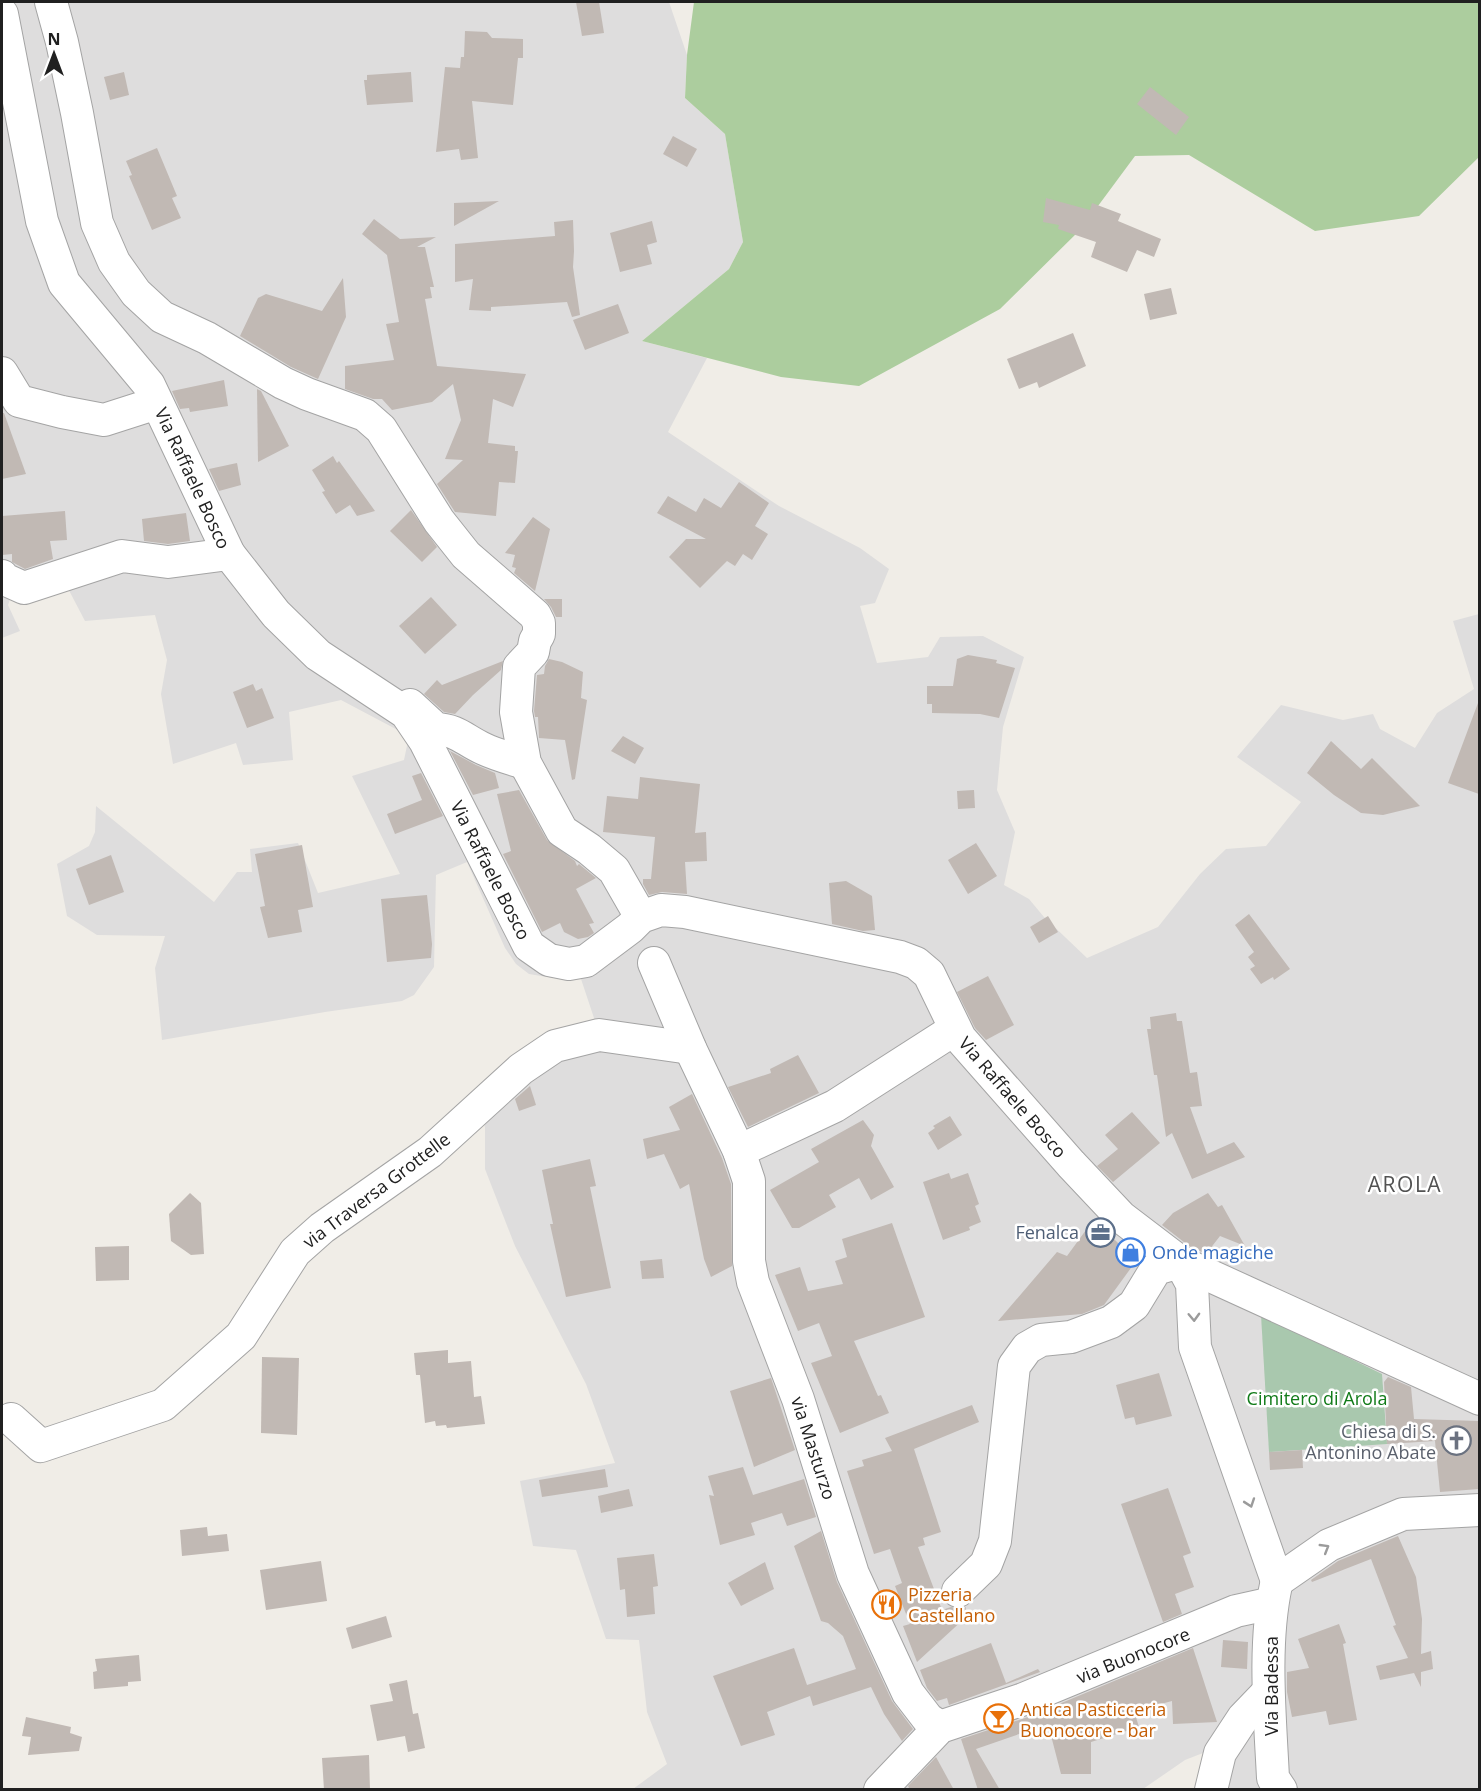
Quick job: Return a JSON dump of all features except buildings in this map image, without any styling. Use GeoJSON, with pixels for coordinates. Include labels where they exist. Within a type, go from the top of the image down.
{"type":"FeatureCollection","features":[{"type":"Feature","properties":{"kind":"street"},"geometry":{"type":"LineString","coordinates":[[51,2],[77,113],[98,223],[114,262],[136,293],[162,317],[207,338],[283,383],[365,415],[381,429],[439,521],[466,555],[535,615],[540,623],[540,634],[535,641],[533,652],[519,667],[516,712],[525,763],[562,831],[590,849],[614,870],[641,916]]}},
{"type":"Feature","properties":{"kind":"street","name":"Via Raffaele Bosco"},"geometry":{"type":"LineString","coordinates":[[2,14],[42,221],[64,283],[149,385],[229,554],[276,614],[318,655],[406,713],[425,741],[529,946],[549,960],[568,964],[586,961],[630,928],[641,916],[661,910],[685,912],[900,957],[916,963],[929,974],[960,1038],[1120,1217],[1180,1262],[1479,1399]]}},
{"type":"Feature","properties":{"kind":"street"},"geometry":{"type":"LineString","coordinates":[[2,373],[10,406],[104,420],[157,403]]}},
{"type":"Feature","properties":{"kind":"street"},"geometry":{"type":"LineString","coordinates":[[2,576],[3,579],[24,588],[122,556],[168,562],[229,554]]}},
{"type":"Feature","properties":{"kind":"street"},"geometry":{"type":"LineString","coordinates":[[318,655],[356,670],[406,702],[436,729],[457,732],[476,745],[525,763]]}},
{"type":"Feature","properties":{"kind":"street"},"geometry":{"type":"LineString","coordinates":[[654,963],[690,1048],[739,1151],[835,1106],[955,1029]]}},
{"type":"Feature","properties":{"kind":"street","name":"via Traversa Grottelle"},"geometry":{"type":"LineString","coordinates":[[11,1419],[41,1446],[163,1405],[241,1336],[295,1252],[322,1228],[430,1152],[521,1069],[555,1046],[599,1035],[690,1048]]}},
{"type":"Feature","properties":{"kind":"street","name":"via Masturzo"},"geometry":{"type":"LineString","coordinates":[[739,1151],[749,1181],[749,1261],[753,1282],[798,1399],[853,1574],[909,1693],[928,1719],[940,1727]]}},
{"type":"Feature","properties":{"kind":"street"},"geometry":{"type":"LineString","coordinates":[[958,1591],[986,1564],[995,1541],[1014,1366],[1027,1348],[1041,1340],[1071,1337],[1111,1322],[1134,1305],[1156,1269],[1180,1262],[1192,1284],[1195,1347],[1274,1592],[1329,1545],[1403,1514],[1479,1510]]}},
{"type":"Feature","properties":{"kind":"street","name":"via Buonocore"},"geometry":{"type":"LineString","coordinates":[[880,1790],[940,1727],[1021,1700],[1236,1611],[1274,1592]]}},
{"type":"Feature","properties":{"kind":"street","name":"Via Badessa"},"geometry":{"type":"LineString","coordinates":[[1274,1592],[1268,1692],[1273,1778],[1281,1790]]}},
{"type":"Feature","properties":{"kind":"street"},"geometry":{"type":"LineString","coordinates":[[1211,1790],[1220,1753],[1243,1718],[1268,1692]]}},
{"type":"Feature","properties":{"kind":"shaded area"},"geometry":{"type":"Polygon","coordinates":[[[2,2],[669,2],[687,55],[685,98],[725,134],[743,242],[729,269],[642,341],[707,358],[668,432],[779,506],[860,548],[889,569],[875,603],[860,606],[877,663],[928,657],[940,637],[983,636],[1024,657],[1003,727],[997,790],[1015,832],[1004,885],[1029,899],[1044,917],[1087,958],[1158,927],[1200,874],[1226,849],[1266,846],[1301,802],[1237,757],[1281,705],[1343,720],[1373,714],[1380,729],[1415,748],[1437,713],[1474,689],[1453,621],[1479,614],[1479,1789],[1200,1789],[1213,1762],[1203,1753],[1185,1760],[1143,1789],[633,1789],[667,1764],[647,1712],[639,1640],[606,1639],[576,1550],[533,1546],[520,1481],[615,1463],[586,1384],[515,1246],[485,1169],[485,1128],[479,1090],[598,1030],[581,979],[529,974],[516,964],[505,948],[467,862],[436,875],[434,967],[414,995],[402,1001],[162,1040],[155,968],[165,936],[97,935],[67,916],[57,864],[89,846],[95,832],[96,806],[214,902],[237,872],[252,872],[250,849],[298,843],[318,893],[400,874],[352,776],[404,760],[409,736],[341,700],[289,712],[293,760],[243,765],[236,743],[173,764],[161,694],[167,660],[155,615],[85,621],[62,577],[13,591],[8,605],[20,631],[2,638],[2,2]]]}},
{"type":"Feature","properties":{"kind":"green space"},"geometry":{"type":"Polygon","coordinates":[[[694,2],[1479,2],[1479,157],[1419,216],[1315,231],[1189,155],[1135,156],[1081,229],[1000,309],[859,386],[781,377],[642,341],[729,269],[743,242],[725,134],[685,98],[687,55],[694,2]]]}},
{"type":"Feature","properties":{"kind":"green space","name":"Cimitero di Arola"},"geometry":{"type":"Polygon","coordinates":[[[1261,1315],[1382,1374],[1387,1444],[1269,1452],[1261,1315]]]}},
{"type":"Feature","properties":{"kind":"place","name":"Fenalca"},"geometry":{"type":"Point","coordinates":[1100,1232]}},
{"type":"Feature","properties":{"kind":"place","name":"Onde magiche"},"geometry":{"type":"Point","coordinates":[1131,1252]}},
{"type":"Feature","properties":{"kind":"place","name":"Chiesa di S. Antonino Abate"},"geometry":{"type":"Point","coordinates":[1457,1441]}},
{"type":"Feature","properties":{"kind":"place","name":"Pizzeria Castellano"},"geometry":{"type":"Point","coordinates":[887,1604]}},
{"type":"Feature","properties":{"kind":"place","name":"Antica Pasticceria Buonocore - bar"},"geometry":{"type":"Point","coordinates":[999,1719]}},
{"type":"Feature","properties":{"kind":"district","name":"AROLA"},"geometry":{"type":"Point","coordinates":[1405,1184]}}]}
